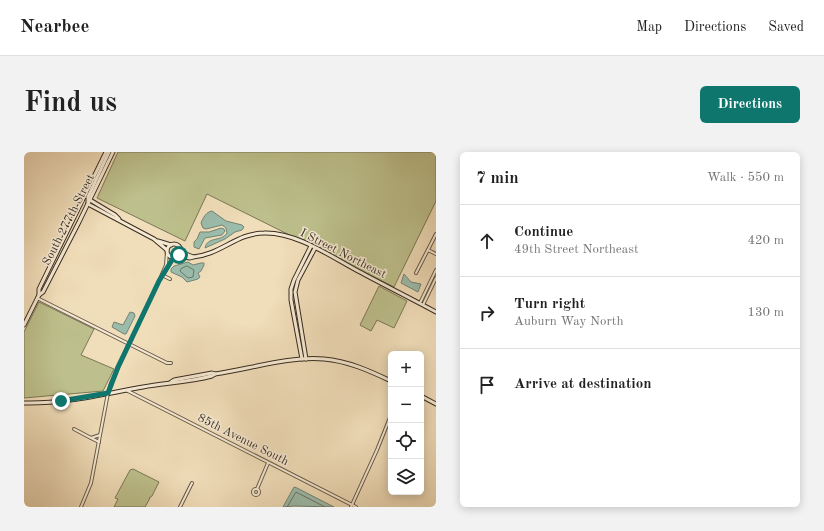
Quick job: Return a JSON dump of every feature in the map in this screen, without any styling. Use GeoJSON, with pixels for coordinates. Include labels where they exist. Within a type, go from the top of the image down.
{"type":"FeatureCollection","features":[{"type":"Feature","properties":{"kind":"main road"},"geometry":{"type":"LineString","coordinates":[[89,202],[88,197],[108,152]]}},
{"type":"Feature","properties":{"kind":"main road","name":"South 277th Street"},"geometry":{"type":"LineString","coordinates":[[24,325],[38,296],[39,289],[108,152]]}},
{"type":"Feature","properties":{"kind":"main road","name":"South 277th Street"},"geometry":{"type":"LineString","coordinates":[[38,296],[43,292],[113,152]]}},
{"type":"Feature","properties":{"kind":"main road"},"geometry":{"type":"LineString","coordinates":[[76,213],[82,206],[89,202]]}},
{"type":"Feature","properties":{"kind":"main road"},"geometry":{"type":"LineString","coordinates":[[89,202],[115,215],[154,239],[178,246],[181,252],[193,257]]}},
{"type":"Feature","properties":{"kind":"main road","name":"I Street Northeast"},"geometry":{"type":"LineString","coordinates":[[177,257],[190,258],[216,252],[251,234],[264,232],[281,234],[315,248],[436,312]]}},
{"type":"Feature","properties":{"kind":"main road"},"geometry":{"type":"LineString","coordinates":[[154,239],[172,257],[177,257],[181,252]]}},
{"type":"Feature","properties":{"kind":"main road"},"geometry":{"type":"LineString","coordinates":[[167,251],[171,245]]}},
{"type":"Feature","properties":{"kind":"main road"},"geometry":{"type":"LineString","coordinates":[[304,359],[291,289],[311,246]]}},
{"type":"Feature","properties":{"kind":"main road"},"geometry":{"type":"LineString","coordinates":[[304,359],[295,292],[298,280],[315,248]]}},
{"type":"Feature","properties":{"kind":"main road"},"geometry":{"type":"LineString","coordinates":[[24,403],[61,401],[171,382],[174,380],[304,359],[325,359],[342,362],[359,367],[388,381]]}},
{"type":"Feature","properties":{"kind":"main road"},"geometry":{"type":"LineString","coordinates":[[171,382],[175,383],[202,378],[212,376],[214,374]]}},
{"type":"Feature","properties":{"kind":"main road"},"geometry":{"type":"LineString","coordinates":[[424,398],[436,404]]}},
{"type":"Feature","properties":{"kind":"street"},"geometry":{"type":"LineString","coordinates":[[416,273],[436,234]]}},
{"type":"Feature","properties":{"kind":"street"},"geometry":{"type":"LineString","coordinates":[[428,250],[436,254]]}},
{"type":"Feature","properties":{"kind":"street"},"geometry":{"type":"LineString","coordinates":[[159,281],[166,265],[167,251]]}},
{"type":"Feature","properties":{"kind":"street"},"geometry":{"type":"LineString","coordinates":[[81,507],[91,483],[108,393],[118,367],[162,275],[172,260],[177,257]]}},
{"type":"Feature","properties":{"kind":"street"},"geometry":{"type":"LineString","coordinates":[[421,304],[436,270]]}},
{"type":"Feature","properties":{"kind":"street"},"geometry":{"type":"LineString","coordinates":[[162,275],[170,280]]}},
{"type":"Feature","properties":{"kind":"street"},"geometry":{"type":"LineString","coordinates":[[421,304],[436,278]]}},
{"type":"Feature","properties":{"kind":"street"},"geometry":{"type":"LineString","coordinates":[[38,296],[129,344],[167,363],[171,363]]}},
{"type":"Feature","properties":{"kind":"street","name":"85th Avenue South"},"geometry":{"type":"LineString","coordinates":[[126,390],[351,506],[356,507]]}},
{"type":"Feature","properties":{"kind":"street"},"geometry":{"type":"LineString","coordinates":[[351,506],[388,422]]}},
{"type":"Feature","properties":{"kind":"street"},"geometry":{"type":"LineString","coordinates":[[74,430],[99,442]]}},
{"type":"Feature","properties":{"kind":"street"},"geometry":{"type":"LineString","coordinates":[[91,438],[100,435]]}},
{"type":"Feature","properties":{"kind":"street"},"geometry":{"type":"LineString","coordinates":[[257,489],[268,463]]}},
{"type":"Feature","properties":{"kind":"street"},"geometry":{"type":"LineString","coordinates":[[180,507],[192,483]]}},
{"type":"Feature","properties":{"kind":"green space"},"geometry":{"type":"Polygon","coordinates":[[[118,152],[436,152],[436,201],[394,287],[207,194],[185,241],[97,198],[118,152]]]}},
{"type":"Feature","properties":{"kind":"green space"},"geometry":{"type":"Polygon","coordinates":[[[379,286],[407,301],[394,328],[377,320],[371,331],[360,325],[379,286]]]}},
{"type":"Feature","properties":{"kind":"green space"},"geometry":{"type":"Polygon","coordinates":[[[39,302],[94,329],[81,355],[114,369],[103,391],[24,398],[24,332],[39,302]]]}},
{"type":"Feature","properties":{"kind":"green space"},"geometry":{"type":"Polygon","coordinates":[[[133,469],[159,482],[152,496],[149,498],[145,507],[114,507],[118,499],[115,498],[130,470],[133,469]]]}},
{"type":"Feature","properties":{"kind":"water"},"geometry":{"type":"Polygon","coordinates":[[[212,211],[226,221],[242,225],[244,227],[242,230],[235,232],[225,239],[205,248],[206,244],[212,240],[225,236],[227,233],[226,228],[222,225],[206,229],[203,228],[201,223],[203,219],[206,214],[212,211]]]}},
{"type":"Feature","properties":{"kind":"water"},"geometry":{"type":"Polygon","coordinates":[[[221,228],[225,231],[222,235],[205,238],[199,249],[194,247],[194,242],[200,232],[209,232],[221,228]]]}},
{"type":"Feature","properties":{"kind":"water"},"geometry":{"type":"Polygon","coordinates":[[[188,262],[193,265],[204,263],[204,265],[198,273],[200,277],[198,279],[187,282],[182,277],[171,272],[171,269],[174,266],[188,262]]]}},
{"type":"Feature","properties":{"kind":"water"},"geometry":{"type":"Polygon","coordinates":[[[404,274],[411,282],[421,284],[418,292],[401,283],[404,274]]]}},
{"type":"Feature","properties":{"kind":"water"},"geometry":{"type":"Polygon","coordinates":[[[130,312],[134,313],[135,316],[126,334],[112,327],[114,322],[123,325],[130,312]]]}},
{"type":"Feature","properties":{"kind":"water"},"geometry":{"type":"Polygon","coordinates":[[[294,487],[297,488],[334,507],[283,507],[294,487]]]}},
{"type":"Feature","properties":{"kind":"route"},"geometry":{"type":"LineString","coordinates":[[61,401],[108,393],[118,367],[159,281],[172,260],[179,255]]}}]}
